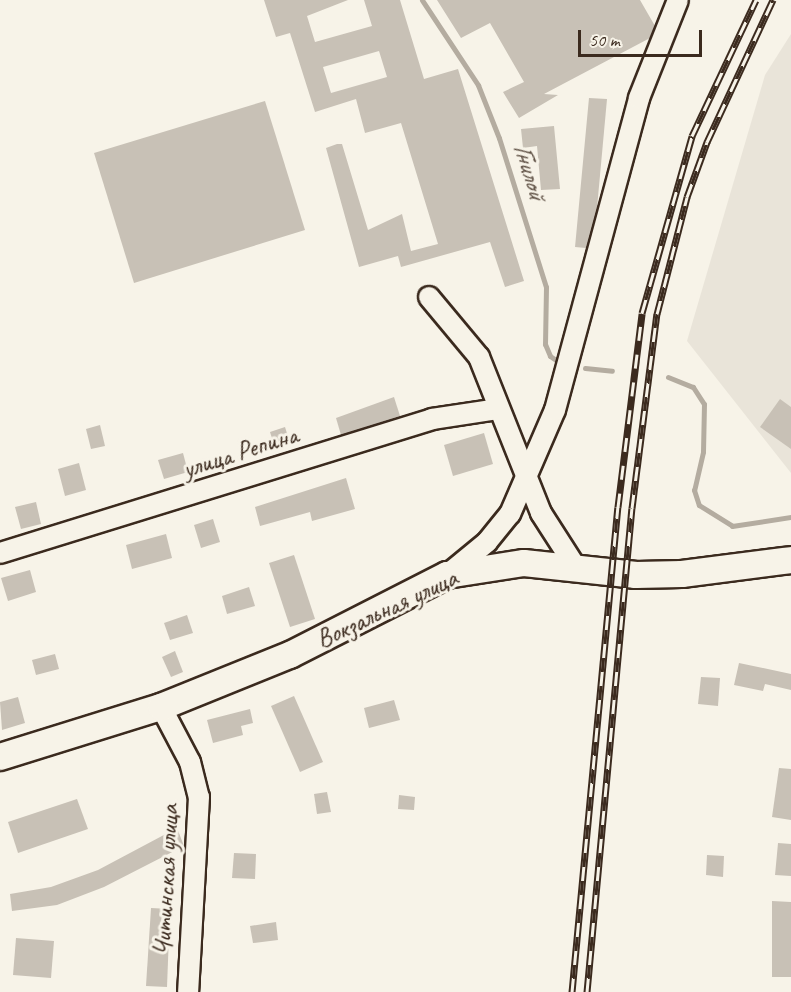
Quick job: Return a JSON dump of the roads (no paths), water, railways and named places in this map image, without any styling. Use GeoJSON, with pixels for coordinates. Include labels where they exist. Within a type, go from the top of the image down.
{"type":"FeatureCollection","features":[{"type":"Feature","properties":{"kind":"main road","name":"Вокзальная улица"},"geometry":{"type":"LineString","coordinates":[[0,757],[161,707],[290,655],[447,575],[524,563],[576,569],[682,573],[791,560]]}},
{"type":"Feature","properties":{"kind":"street"},"geometry":{"type":"LineString","coordinates":[[447,575],[487,542],[510,514],[527,479],[567,374],[639,98],[678,0]]}},
{"type":"Feature","properties":{"kind":"street"},"geometry":{"type":"LineString","coordinates":[[429,297],[479,357],[497,409],[541,513],[576,569]]}},
{"type":"Feature","properties":{"kind":"street","name":"улица Репина"},"geometry":{"type":"LineString","coordinates":[[0,553],[432,419],[497,409]]}},
{"type":"Feature","properties":{"kind":"street","name":"Читинская улица"},"geometry":{"type":"LineString","coordinates":[[161,707],[190,762],[199,797],[188,992]]}},
{"type":"Feature","properties":{"kind":"waterway","name":"Гнилой"},"geometry":{"type":"LineString","coordinates":[[422,0],[478,85],[499,138],[546,287],[545,344],[550,356],[562,364]]}},
{"type":"Feature","properties":{"kind":"waterway","name":"Гнилой"},"geometry":{"type":"LineString","coordinates":[[585,368],[612,371]]}},
{"type":"Feature","properties":{"kind":"waterway","name":"Гнилой"},"geometry":{"type":"LineString","coordinates":[[668,377],[693,387],[704,404],[703,452],[694,490],[699,505],[732,526],[791,517]]}},
{"type":"Feature","properties":{"kind":"railway"},"geometry":{"type":"LineString","coordinates":[[572,992],[618,507],[642,313],[692,136],[756,0]]}},
{"type":"Feature","properties":{"kind":"railway"},"geometry":{"type":"LineString","coordinates":[[587,992],[632,508],[657,314],[687,197],[707,142],[773,0]]}}]}
